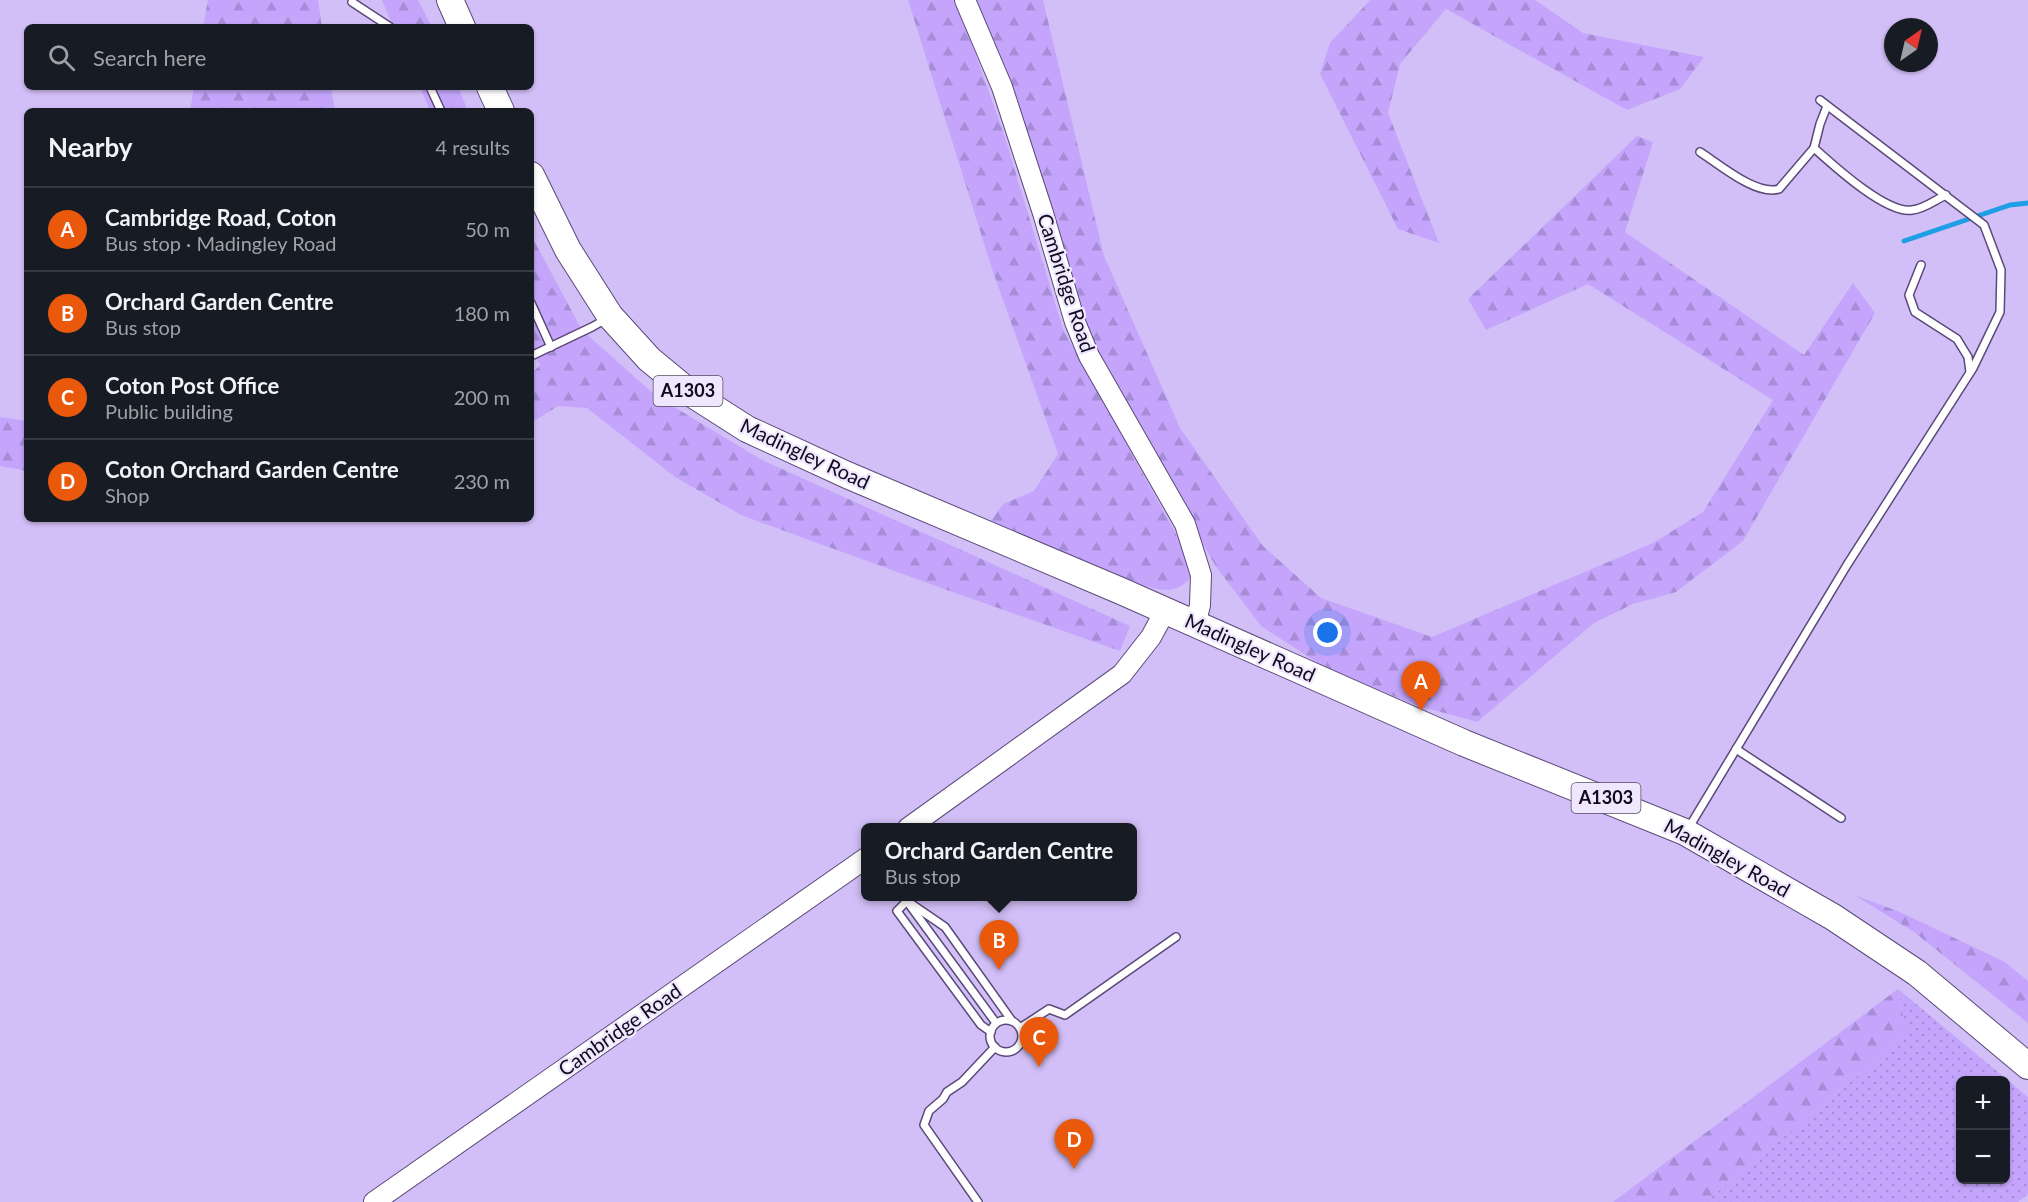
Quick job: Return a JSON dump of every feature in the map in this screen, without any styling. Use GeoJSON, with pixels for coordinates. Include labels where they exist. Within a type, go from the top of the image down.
{"type":"FeatureCollection","features":[{"type":"Feature","properties":{"kind":"highway"},"geometry":{"type":"LineString","coordinates":[[450,0],[461,24]]}},
{"type":"Feature","properties":{"kind":"highway"},"geometry":{"type":"LineString","coordinates":[[491,90],[500,108]]}},
{"type":"Feature","properties":{"kind":"highway","name":"Madingley Road"},"geometry":{"type":"LineString","coordinates":[[534,181],[568,250],[610,316],[649,359],[689,392],[747,429],[847,475],[1165,611],[1464,743],[1685,832],[1833,917],[1917,973],[2028,1066]]}},
{"type":"Feature","properties":{"kind":"street","name":"Cambridge Road"},"geometry":{"type":"LineString","coordinates":[[965,2],[1002,87],[1075,322],[1089,356],[1185,524],[1202,575],[1196,625]]}},
{"type":"Feature","properties":{"kind":"street"},"geometry":{"type":"LineString","coordinates":[[915,823],[1122,674],[1151,637],[1165,611]]}},
{"type":"Feature","properties":{"kind":"street","name":"Cambridge Road"},"geometry":{"type":"LineString","coordinates":[[374,1202],[861,861]]}},
{"type":"Feature","properties":{"kind":"lane"},"geometry":{"type":"LineString","coordinates":[[352,2],[385,24]]}},
{"type":"Feature","properties":{"kind":"lane"},"geometry":{"type":"LineString","coordinates":[[431,90],[440,108]]}},
{"type":"Feature","properties":{"kind":"lane"},"geometry":{"type":"LineString","coordinates":[[1685,832],[1695,820],[1846,565],[1970,372],[2000,312],[2001,270],[1984,225],[1820,100]]}},
{"type":"Feature","properties":{"kind":"lane"},"geometry":{"type":"LineString","coordinates":[[1700,152],[1758,187],[1772,191],[1779,189],[1814,148],[1827,106]]}},
{"type":"Feature","properties":{"kind":"lane"},"geometry":{"type":"LineString","coordinates":[[1814,148],[1874,196],[1903,210],[1924,207],[1946,195]]}},
{"type":"Feature","properties":{"kind":"lane"},"geometry":{"type":"LineString","coordinates":[[1922,265],[1910,295],[1915,312],[1957,339],[1968,357],[1970,372]]}},
{"type":"Feature","properties":{"kind":"lane"},"geometry":{"type":"LineString","coordinates":[[534,310],[551,347]]}},
{"type":"Feature","properties":{"kind":"lane"},"geometry":{"type":"LineString","coordinates":[[534,353],[551,347],[610,316]]}},
{"type":"Feature","properties":{"kind":"lane"},"geometry":{"type":"LineString","coordinates":[[1736,749],[1841,818]]}},
{"type":"Feature","properties":{"kind":"lane"},"geometry":{"type":"LineString","coordinates":[[904,901],[897,911],[981,1025],[991,1032]]}},
{"type":"Feature","properties":{"kind":"lane"},"geometry":{"type":"LineString","coordinates":[[906,901],[996,1023]]}},
{"type":"Feature","properties":{"kind":"lane"},"geometry":{"type":"LineString","coordinates":[[908,901],[945,927],[1012,1021],[1020,1028],[1021,1042],[1014,1050],[1004,1051],[995,1047],[991,1032],[996,1023],[1012,1021]]}},
{"type":"Feature","properties":{"kind":"lane"},"geometry":{"type":"LineString","coordinates":[[1020,1028],[1049,1009],[1065,1015],[1176,937]]}},
{"type":"Feature","properties":{"kind":"lane"},"geometry":{"type":"LineString","coordinates":[[978,1202],[924,1125],[929,1111],[943,1099],[947,1092],[962,1082],[995,1047]]}},
{"type":"Feature","properties":{"kind":"green space"},"geometry":{"type":"Polygon","coordinates":[[[208,0],[318,0],[322,24],[204,24],[208,0]]]}},
{"type":"Feature","properties":{"kind":"green space"},"geometry":{"type":"Polygon","coordinates":[[[382,0],[418,0],[430,24],[392,24],[382,0]]]}},
{"type":"Feature","properties":{"kind":"green space"},"geometry":{"type":"Polygon","coordinates":[[[908,0],[956,0],[1003,131],[1063,329],[1181,543],[1194,574],[1178,588],[1166,590],[1145,586],[991,521],[1003,504],[1034,491],[1058,454],[992,269],[908,0]]]}},
{"type":"Feature","properties":{"kind":"green space"},"geometry":{"type":"Polygon","coordinates":[[[977,0],[1043,0],[1104,256],[1180,428],[1263,546],[1321,598],[1432,637],[1653,543],[1703,512],[1773,400],[1588,284],[1486,330],[1468,299],[1637,136],[1653,142],[1625,232],[1804,355],[1853,283],[1875,313],[1743,541],[1676,592],[1633,604],[1594,623],[1477,722],[1415,705],[1324,667],[1261,626],[1217,568],[1127,417],[1079,327],[1020,130],[977,0]]]}},
{"type":"Feature","properties":{"kind":"green space"},"geometry":{"type":"Polygon","coordinates":[[[1370,0],[1535,0],[1583,33],[1704,57],[1680,89],[1627,110],[1446,9],[1400,64],[1388,113],[1439,243],[1398,229],[1320,74],[1330,43],[1370,0]]]}},
{"type":"Feature","properties":{"kind":"green space"},"geometry":{"type":"Polygon","coordinates":[[[194,90],[332,90],[334,108],[190,108],[194,90]]]}},
{"type":"Feature","properties":{"kind":"green space"},"geometry":{"type":"Polygon","coordinates":[[[421,90],[459,90],[467,108],[429,108],[421,90]]]}},
{"type":"Feature","properties":{"kind":"green space"},"geometry":{"type":"Polygon","coordinates":[[[534,241],[582,330],[656,396],[762,460],[1130,626],[1120,651],[741,515],[675,477],[587,408],[558,406],[534,421],[534,371],[540,365],[534,356],[534,241]]]}},
{"type":"Feature","properties":{"kind":"green space"},"geometry":{"type":"Polygon","coordinates":[[[0,417],[24,421],[24,470],[0,466],[0,417]]]}},
{"type":"Feature","properties":{"kind":"green space"},"geometry":{"type":"Polygon","coordinates":[[[1854,895],[1900,912],[2005,962],[2028,981],[2028,1023],[1914,932],[1854,895]]]}},
{"type":"Feature","properties":{"kind":"green space"},"geometry":{"type":"Polygon","coordinates":[[[1898,989],[2003,1076],[1956,1076],[1956,1184],[2010,1184],[2010,1082],[2028,1097],[2028,1194],[2018,1202],[1705,1202],[1872,1064],[1906,1031],[1898,989]]]}},
{"type":"Feature","properties":{"kind":"green space"},"geometry":{"type":"Polygon","coordinates":[[[1898,989],[1906,1031],[1872,1064],[1705,1202],[1613,1202],[1898,989]]]}},
{"type":"Feature","properties":{"kind":"waterway"},"geometry":{"type":"LineString","coordinates":[[1904,241],[2010,205],[2028,203]]}},
{"type":"Feature","properties":{"kind":"place","name":"Cambridge Road, Coton"},"geometry":{"type":"Point","coordinates":[1421,711]}},
{"type":"Feature","properties":{"kind":"place","name":"Orchard Garden Centre"},"geometry":{"type":"Point","coordinates":[999,970]}},
{"type":"Feature","properties":{"kind":"place","name":"Coton Post Office"},"geometry":{"type":"Point","coordinates":[1039,1067]}},
{"type":"Feature","properties":{"kind":"place","name":"Coton Orchard Garden Centre"},"geometry":{"type":"Point","coordinates":[1074,1169]}}]}
